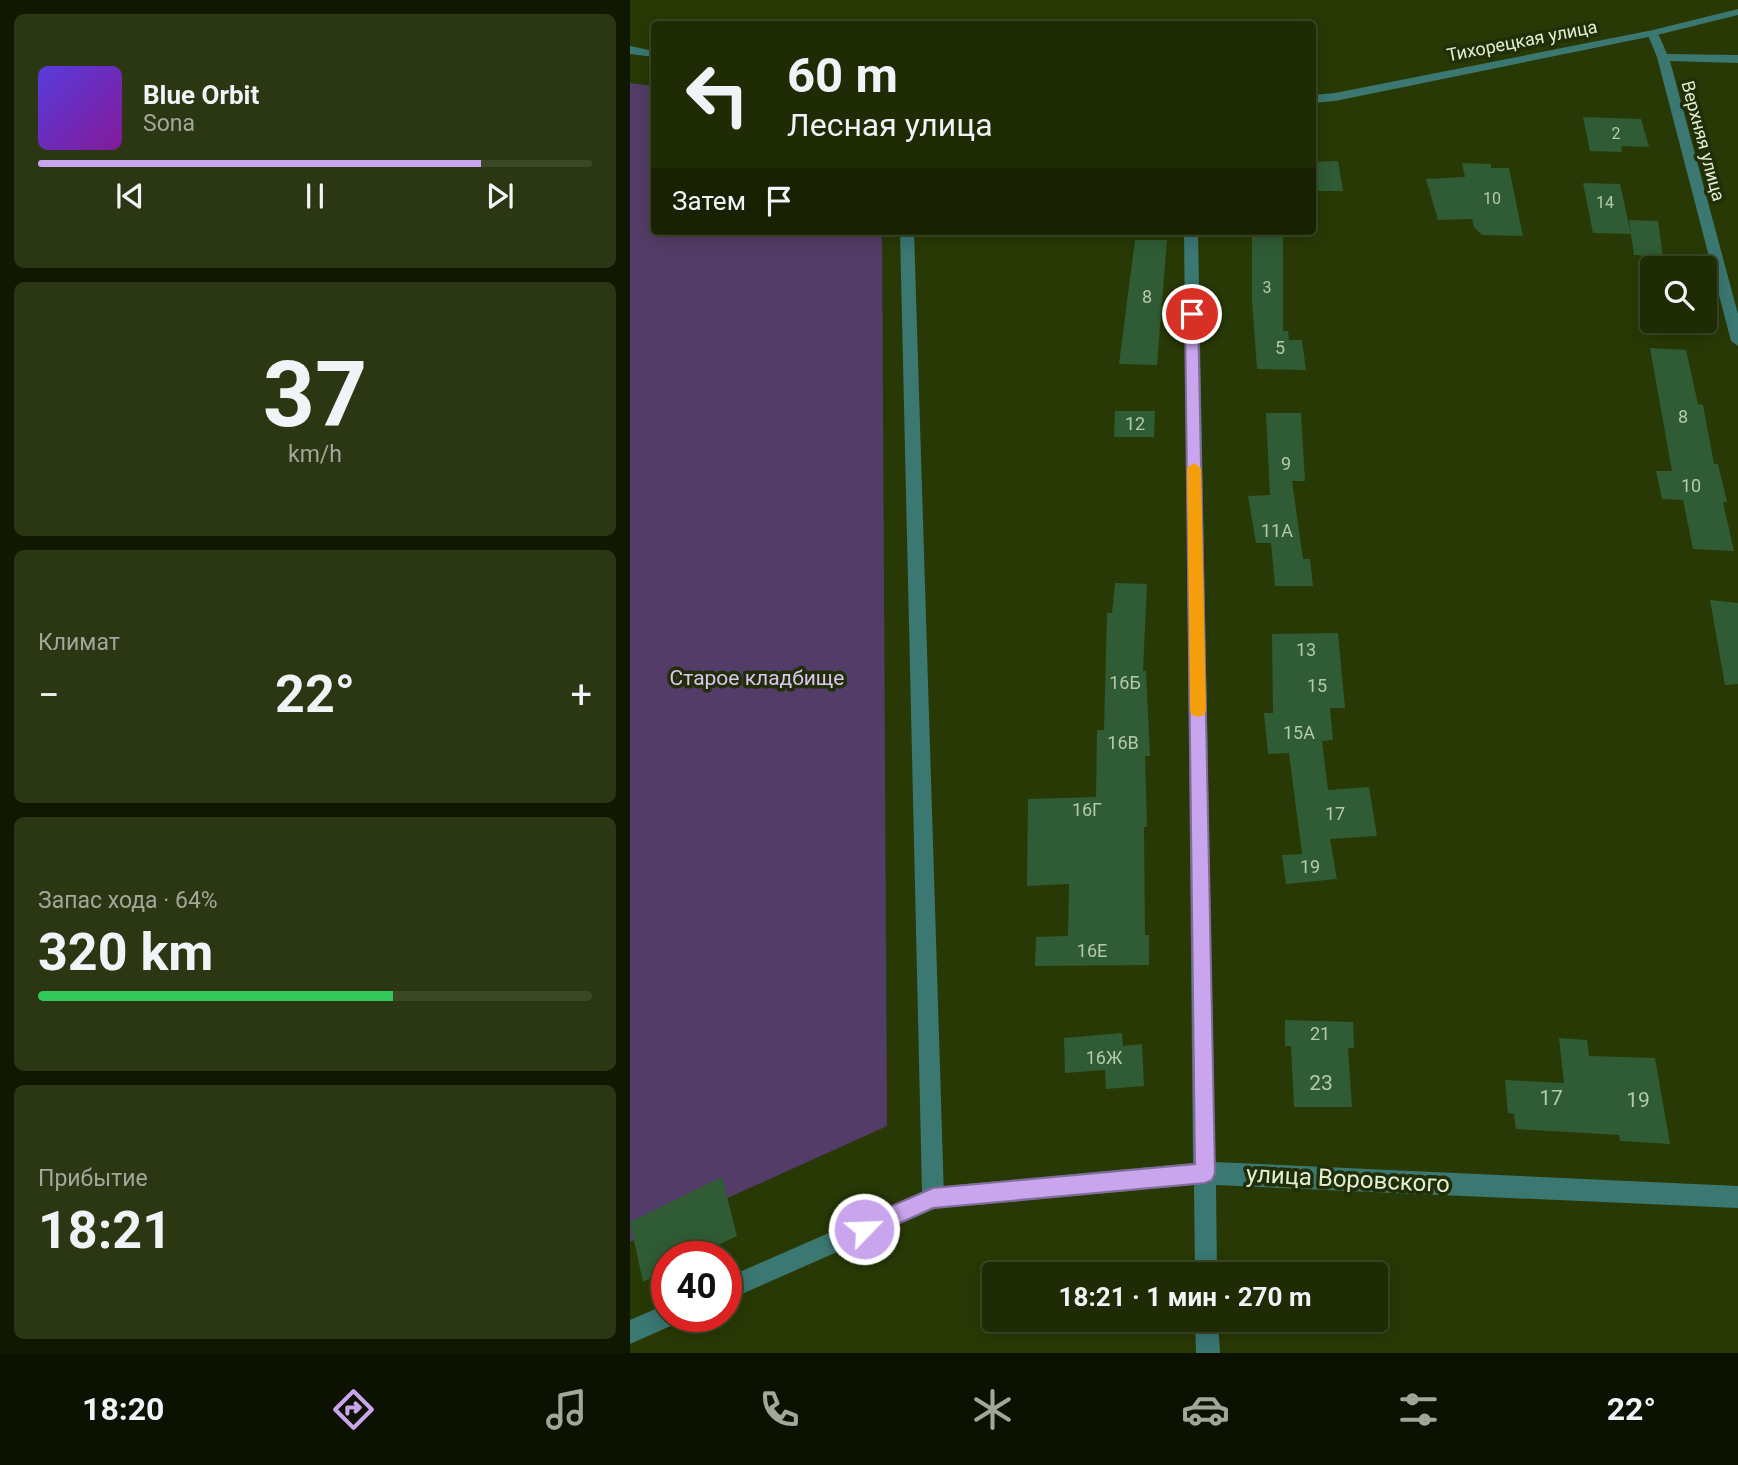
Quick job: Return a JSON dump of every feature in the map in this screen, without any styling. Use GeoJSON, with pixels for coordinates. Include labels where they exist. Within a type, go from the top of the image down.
{"type":"FeatureCollection","features":[{"type":"Feature","properties":{"kind":"street","name":"Тихорецкая улица"},"geometry":{"type":"LineString","coordinates":[[1316,99],[1653,33],[1738,12]]}},
{"type":"Feature","properties":{"kind":"street","name":"Верхняя улица"},"geometry":{"type":"LineString","coordinates":[[1653,33],[1663,57],[1738,341]]}},
{"type":"Feature","properties":{"kind":"street"},"geometry":{"type":"LineString","coordinates":[[630,50],[651,54]]}},
{"type":"Feature","properties":{"kind":"street"},"geometry":{"type":"LineString","coordinates":[[1663,57],[1738,59]]}},
{"type":"Feature","properties":{"kind":"street"},"geometry":{"type":"LineString","coordinates":[[907,235],[933,1198]]}},
{"type":"Feature","properties":{"kind":"street"},"geometry":{"type":"LineString","coordinates":[[1191,235],[1206,1262]]}},
{"type":"Feature","properties":{"kind":"street","name":"улица Воровского"},"geometry":{"type":"LineString","coordinates":[[742,1283],[933,1198],[1205,1173],[1738,1197]]}},
{"type":"Feature","properties":{"kind":"street"},"geometry":{"type":"LineString","coordinates":[[630,1332],[651,1323]]}},
{"type":"Feature","properties":{"kind":"street"},"geometry":{"type":"LineString","coordinates":[[1207,1332],[1208,1353]]}},
{"type":"Feature","properties":{"kind":"green space","name":"Старое кладбище"},"geometry":{"type":"Polygon","coordinates":[[[630,83],[651,86],[651,235],[882,235],[887,1126],[630,1242],[630,83]]]}},
{"type":"Feature","properties":{"kind":"building"},"geometry":{"type":"Polygon","coordinates":[[[1583,117],[1641,119],[1649,147],[1621,146],[1622,152],[1590,151],[1583,117]]]}},
{"type":"Feature","properties":{"kind":"building"},"geometry":{"type":"Polygon","coordinates":[[[1338,161],[1343,191],[1316,191],[1316,162],[1338,161]]]}},
{"type":"Feature","properties":{"kind":"building"},"geometry":{"type":"Polygon","coordinates":[[[1462,163],[1509,168],[1523,236],[1482,235],[1474,227],[1472,219],[1438,220],[1426,179],[1465,177],[1462,163]]]}},
{"type":"Feature","properties":{"kind":"building"},"geometry":{"type":"Polygon","coordinates":[[[1583,183],[1620,184],[1631,234],[1593,233],[1583,183]]]}},
{"type":"Feature","properties":{"kind":"building"},"geometry":{"type":"Polygon","coordinates":[[[1629,220],[1658,221],[1663,256],[1634,255],[1629,220]]]}},
{"type":"Feature","properties":{"kind":"building"},"geometry":{"type":"Polygon","coordinates":[[[1252,235],[1283,235],[1283,331],[1288,331],[1289,340],[1302,340],[1306,370],[1257,369],[1252,300],[1252,235]]]}},
{"type":"Feature","properties":{"kind":"building"},"geometry":{"type":"Polygon","coordinates":[[[1135,240],[1167,240],[1157,365],[1119,364],[1135,240]]]}},
{"type":"Feature","properties":{"kind":"building"},"geometry":{"type":"Polygon","coordinates":[[[1650,348],[1686,350],[1698,404],[1703,405],[1714,464],[1718,464],[1734,551],[1693,549],[1683,500],[1662,499],[1656,471],[1672,471],[1650,348]]]}},
{"type":"Feature","properties":{"kind":"building"},"geometry":{"type":"Polygon","coordinates":[[[1115,411],[1155,411],[1154,437],[1114,437],[1115,411]]]}},
{"type":"Feature","properties":{"kind":"building"},"geometry":{"type":"Polygon","coordinates":[[[1266,413],[1301,413],[1305,481],[1292,481],[1303,559],[1310,559],[1313,586],[1275,586],[1271,543],[1256,543],[1248,496],[1270,495],[1266,413]]]}},
{"type":"Feature","properties":{"kind":"building"},"geometry":{"type":"Polygon","coordinates":[[[1115,583],[1147,584],[1143,671],[1146,671],[1150,756],[1145,756],[1147,827],[1144,827],[1145,935],[1149,935],[1149,965],[1035,966],[1036,937],[1068,936],[1069,884],[1027,886],[1028,799],[1096,797],[1097,730],[1104,730],[1107,613],[1112,613],[1115,583]]]}},
{"type":"Feature","properties":{"kind":"building"},"geometry":{"type":"Polygon","coordinates":[[[1710,600],[1738,603],[1738,684],[1725,685],[1710,600]]]}},
{"type":"Feature","properties":{"kind":"building"},"geometry":{"type":"Polygon","coordinates":[[[1338,633],[1345,708],[1330,708],[1333,740],[1322,741],[1328,790],[1369,787],[1377,836],[1330,839],[1337,879],[1286,884],[1282,855],[1302,854],[1289,753],[1268,754],[1264,713],[1273,713],[1272,634],[1338,633]]]}},
{"type":"Feature","properties":{"kind":"building"},"geometry":{"type":"Polygon","coordinates":[[[1285,1020],[1353,1022],[1354,1048],[1348,1048],[1352,1107],[1294,1107],[1291,1046],[1285,1046],[1285,1020]]]}},
{"type":"Feature","properties":{"kind":"building"},"geometry":{"type":"Polygon","coordinates":[[[1122,1033],[1123,1046],[1142,1044],[1144,1086],[1106,1089],[1105,1070],[1065,1073],[1064,1038],[1122,1033]]]}},
{"type":"Feature","properties":{"kind":"building"},"geometry":{"type":"Polygon","coordinates":[[[1559,1038],[1587,1040],[1589,1056],[1655,1058],[1670,1144],[1620,1141],[1619,1135],[1516,1129],[1514,1114],[1508,1113],[1505,1080],[1564,1083],[1559,1038]]]}},
{"type":"Feature","properties":{"kind":"building"},"geometry":{"type":"Polygon","coordinates":[[[722,1177],[737,1236],[726,1241],[651,1241],[651,1278],[643,1282],[630,1222],[722,1177]]]}},
{"type":"Feature","properties":{"kind":"slow traffic"},"geometry":{"type":"LineString","coordinates":[[1194,468],[1198,710]]}},
{"type":"Feature","properties":{"kind":"route"},"geometry":{"type":"LineString","coordinates":[[864,1229],[933,1198],[1205,1173],[1192,314]]}}]}
